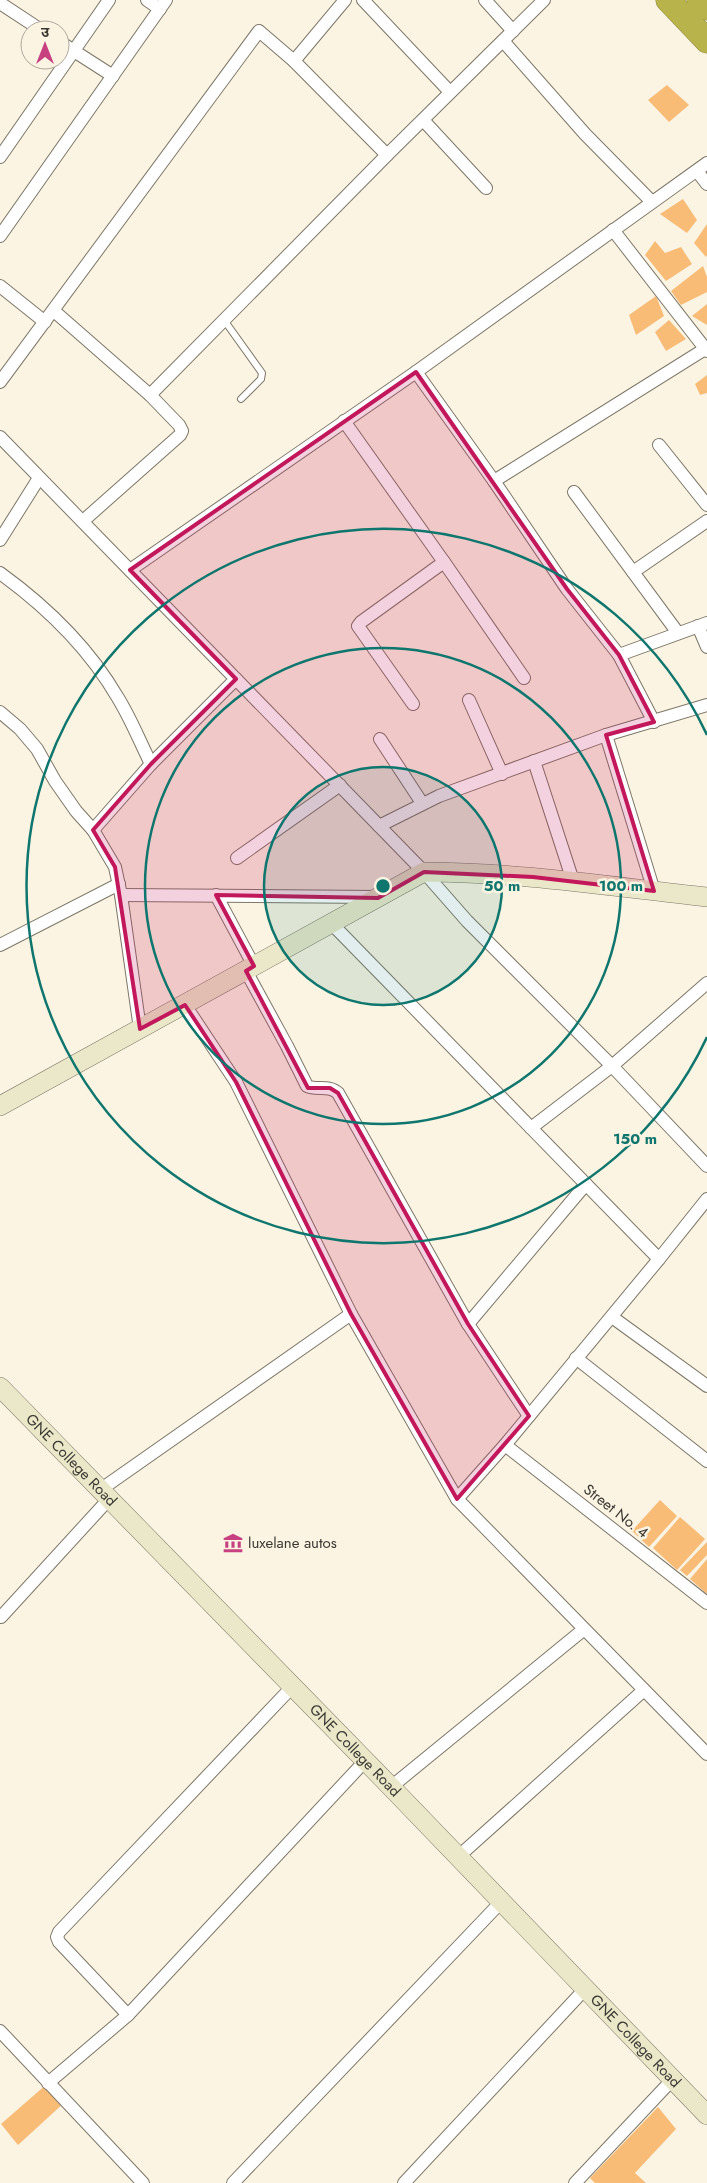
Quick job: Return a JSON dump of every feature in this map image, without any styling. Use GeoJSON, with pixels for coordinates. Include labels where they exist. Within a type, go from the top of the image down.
{"type":"FeatureCollection","features":[{"type":"Feature","properties":{"kind":"highway"},"geometry":{"type":"LineString","coordinates":[[668,0],[707,41]]}},
{"type":"Feature","properties":{"kind":"highway"},"geometry":{"type":"LineString","coordinates":[[699,0],[707,8]]}},
{"type":"Feature","properties":{"kind":"street"},"geometry":{"type":"LineString","coordinates":[[0,157],[109,0]]}},
{"type":"Feature","properties":{"kind":"street"},"geometry":{"type":"LineString","coordinates":[[0,236],[163,4],[147,0]]}},
{"type":"Feature","properties":{"kind":"street"},"geometry":{"type":"LineString","coordinates":[[294,61],[345,0]]}},
{"type":"Feature","properties":{"kind":"street"},"geometry":{"type":"LineString","coordinates":[[364,0],[450,92]]}},
{"type":"Feature","properties":{"kind":"street"},"geometry":{"type":"LineString","coordinates":[[485,0],[513,31]]}},
{"type":"Feature","properties":{"kind":"street"},"geometry":{"type":"LineString","coordinates":[[150,394],[544,0]]}},
{"type":"Feature","properties":{"kind":"street"},"geometry":{"type":"LineString","coordinates":[[0,3],[26,20]]}},
{"type":"Feature","properties":{"kind":"street"},"geometry":{"type":"LineString","coordinates":[[0,382],[259,30],[294,61],[387,155]]}},
{"type":"Feature","properties":{"kind":"street"},"geometry":{"type":"LineString","coordinates":[[503,41],[585,134],[652,202]]}},
{"type":"Feature","properties":{"kind":"street"},"geometry":{"type":"LineString","coordinates":[[70,48],[113,76]]}},
{"type":"Feature","properties":{"kind":"street"},"geometry":{"type":"LineString","coordinates":[[423,120],[486,188]]}},
{"type":"Feature","properties":{"kind":"street"},"geometry":{"type":"LineString","coordinates":[[130,570],[416,372],[702,167],[707,184]]}},
{"type":"Feature","properties":{"kind":"street"},"geometry":{"type":"LineString","coordinates":[[494,480],[706,350],[613,230]]}},
{"type":"Feature","properties":{"kind":"street"},"geometry":{"type":"LineString","coordinates":[[0,286],[45,322]]}},
{"type":"Feature","properties":{"kind":"street"},"geometry":{"type":"LineString","coordinates":[[54,311],[150,394],[179,425],[182,431],[180,435],[83,521]]}},
{"type":"Feature","properties":{"kind":"street"},"geometry":{"type":"LineString","coordinates":[[416,372],[494,480],[567,589],[620,655],[654,722]]}},
{"type":"Feature","properties":{"kind":"street"},"geometry":{"type":"LineString","coordinates":[[344,421],[524,678]]}},
{"type":"Feature","properties":{"kind":"street"},"geometry":{"type":"LineString","coordinates":[[0,437],[424,872],[466,921],[612,1066],[707,1166]]}},
{"type":"Feature","properties":{"kind":"street"},"geometry":{"type":"LineString","coordinates":[[659,445],[707,504]]}},
{"type":"Feature","properties":{"kind":"street"},"geometry":{"type":"LineString","coordinates":[[0,540],[40,478]]}},
{"type":"Feature","properties":{"kind":"street"},"geometry":{"type":"LineString","coordinates":[[574,492],[678,633]]}},
{"type":"Feature","properties":{"kind":"street"},"geometry":{"type":"LineString","coordinates":[[633,572],[707,521]]}},
{"type":"Feature","properties":{"kind":"street"},"geometry":{"type":"LineString","coordinates":[[413,704],[358,626],[360,622],[444,562]]}},
{"type":"Feature","properties":{"kind":"street"},"geometry":{"type":"LineString","coordinates":[[0,573],[64,627],[95,664],[119,699],[151,764]]}},
{"type":"Feature","properties":{"kind":"street"},"geometry":{"type":"LineString","coordinates":[[620,655],[703,625],[707,646]]}},
{"type":"Feature","properties":{"kind":"street"},"geometry":{"type":"LineString","coordinates":[[93,830],[151,764],[236,679]]}},
{"type":"Feature","properties":{"kind":"street"},"geometry":{"type":"LineString","coordinates":[[470,700],[502,774]]}},
{"type":"Feature","properties":{"kind":"street"},"geometry":{"type":"LineString","coordinates":[[379,826],[422,803],[534,761],[606,735],[707,705]]}},
{"type":"Feature","properties":{"kind":"street"},"geometry":{"type":"LineString","coordinates":[[0,712],[20,729],[37,749],[55,781],[76,811],[93,830],[115,867],[120,889],[140,1029]]}},
{"type":"Feature","properties":{"kind":"street"},"geometry":{"type":"LineString","coordinates":[[606,735],[654,891]]}},
{"type":"Feature","properties":{"kind":"street"},"geometry":{"type":"LineString","coordinates":[[380,739],[422,803]]}},
{"type":"Feature","properties":{"kind":"street"},"geometry":{"type":"LineString","coordinates":[[534,761],[574,881]]}},
{"type":"Feature","properties":{"kind":"street"},"geometry":{"type":"LineString","coordinates":[[237,858],[340,785]]}},
{"type":"Feature","properties":{"kind":"street"},"geometry":{"type":"LineString","coordinates":[[0,1106],[424,872],[460,872],[574,881],[707,896]]}},
{"type":"Feature","properties":{"kind":"street"},"geometry":{"type":"LineString","coordinates":[[0,945],[120,889],[216,895],[378,898]]}},
{"type":"Feature","properties":{"kind":"street"},"geometry":{"type":"LineString","coordinates":[[216,895],[307,1086],[310,1088],[330,1088],[338,1093],[468,1324],[529,1416]]}},
{"type":"Feature","properties":{"kind":"street"},"geometry":{"type":"LineString","coordinates":[[332,924],[660,1259]]}},
{"type":"Feature","properties":{"kind":"street"},"geometry":{"type":"LineString","coordinates":[[531,1128],[612,1066],[707,983]]}},
{"type":"Feature","properties":{"kind":"street"},"geometry":{"type":"LineString","coordinates":[[185,1005],[236,1082],[351,1314],[456,1499],[707,1754]]}},
{"type":"Feature","properties":{"kind":"street"},"geometry":{"type":"LineString","coordinates":[[468,1324],[586,1184]]}},
{"type":"Feature","properties":{"kind":"street"},"geometry":{"type":"LineString","coordinates":[[456,1499],[505,1445],[660,1259],[707,1199]]}},
{"type":"Feature","properties":{"kind":"street"},"geometry":{"type":"LineString","coordinates":[[2,1617],[104,1495],[351,1314]]}},
{"type":"Feature","properties":{"kind":"street"},"geometry":{"type":"LineString","coordinates":[[612,1317],[707,1386]]}},
{"type":"Feature","properties":{"kind":"street"},"geometry":{"type":"LineString","coordinates":[[576,1358],[707,1461]]}},
{"type":"Feature","properties":{"kind":"street","name":"GNE College Road"},"geometry":{"type":"LineString","coordinates":[[0,1387],[392,1787],[707,2115]]}},
{"type":"Feature","properties":{"kind":"street","name":"Street No. 4"},"geometry":{"type":"LineString","coordinates":[[505,1445],[707,1603]]}},
{"type":"Feature","properties":{"kind":"street"},"geometry":{"type":"LineString","coordinates":[[392,1787],[583,1630]]}},
{"type":"Feature","properties":{"kind":"street"},"geometry":{"type":"LineString","coordinates":[[128,2015],[56,1937],[293,1686]]}},
{"type":"Feature","properties":{"kind":"street"},"geometry":{"type":"LineString","coordinates":[[459,1856],[644,1690]]}},
{"type":"Feature","properties":{"kind":"street"},"geometry":{"type":"LineString","coordinates":[[48,2084],[128,2015],[365,1761]]}},
{"type":"Feature","properties":{"kind":"street"},"geometry":{"type":"LineString","coordinates":[[233,2183],[501,1902]]}},
{"type":"Feature","properties":{"kind":"street"},"geometry":{"type":"LineString","coordinates":[[404,2183],[585,1989]]}},
{"type":"Feature","properties":{"kind":"street"},"geometry":{"type":"LineString","coordinates":[[0,2031],[143,2183]]}},
{"type":"Feature","properties":{"kind":"street"},"geometry":{"type":"LineString","coordinates":[[575,2183],[672,2080]]}},
{"type":"Feature","properties":{"kind":"lane"},"geometry":{"type":"LineString","coordinates":[[224,320],[262,373],[261,380],[241,399]]}},
{"type":"Feature","properties":{"kind":"highlighted area"},"geometry":{"type":"Polygon","coordinates":[[[416,372],[567,589],[619,655],[654,722],[606,735],[654,891],[533,877],[424,872],[378,898],[216,895],[254,966],[246,971],[308,1088],[330,1088],[338,1093],[468,1324],[529,1416],[457,1499],[351,1314],[236,1082],[185,1005],[140,1029],[115,867],[93,830],[151,764],[236,679],[130,570],[416,372]]]}},
{"type":"Feature","properties":{"kind":"building"},"geometry":{"type":"Polygon","coordinates":[[[667,85],[689,105],[669,122],[648,100],[667,85]]]}},
{"type":"Feature","properties":{"kind":"building"},"geometry":{"type":"Polygon","coordinates":[[[683,199],[697,220],[687,233],[660,214],[683,199]]]}},
{"type":"Feature","properties":{"kind":"building"},"geometry":{"type":"Polygon","coordinates":[[[707,224],[707,255],[706,257],[694,243],[707,224]]]}},
{"type":"Feature","properties":{"kind":"building"},"geometry":{"type":"Polygon","coordinates":[[[655,241],[665,253],[681,247],[692,264],[666,281],[645,255],[655,241]]]}},
{"type":"Feature","properties":{"kind":"building"},"geometry":{"type":"Polygon","coordinates":[[[703,266],[707,277],[707,292],[681,305],[671,291],[703,266]]]}},
{"type":"Feature","properties":{"kind":"building"},"geometry":{"type":"Polygon","coordinates":[[[656,296],[664,316],[636,335],[629,315],[656,296]]]}},
{"type":"Feature","properties":{"kind":"building"},"geometry":{"type":"Polygon","coordinates":[[[707,304],[707,325],[692,316],[707,304]]]}},
{"type":"Feature","properties":{"kind":"building"},"geometry":{"type":"Polygon","coordinates":[[[669,320],[686,339],[666,351],[655,332],[669,320]]]}},
{"type":"Feature","properties":{"kind":"building"},"geometry":{"type":"Polygon","coordinates":[[[707,375],[707,393],[700,395],[695,384],[707,375]]]}},
{"type":"Feature","properties":{"kind":"building"},"geometry":{"type":"Polygon","coordinates":[[[660,1500],[677,1516],[649,1547],[632,1531],[660,1500]]]}},
{"type":"Feature","properties":{"kind":"building"},"geometry":{"type":"Polygon","coordinates":[[[680,1517],[705,1539],[677,1570],[653,1548],[680,1517]]]}},
{"type":"Feature","properties":{"kind":"building"},"geometry":{"type":"Polygon","coordinates":[[[707,1542],[707,1555],[687,1576],[680,1570],[707,1542]]]}},
{"type":"Feature","properties":{"kind":"building"},"geometry":{"type":"Polygon","coordinates":[[[707,1559],[707,1594],[690,1579],[707,1559]]]}},
{"type":"Feature","properties":{"kind":"building"},"geometry":{"type":"Polygon","coordinates":[[[48,2083],[65,2102],[18,2145],[1,2124],[48,2083]]]}},
{"type":"Feature","properties":{"kind":"building"},"geometry":{"type":"Polygon","coordinates":[[[658,2107],[676,2129],[635,2173],[646,2183],[595,2183],[590,2178],[658,2107]]]}},
{"type":"Feature","properties":{"kind":"place","name":"luxelane autos"},"geometry":{"type":"Point","coordinates":[233,1543]}}]}
